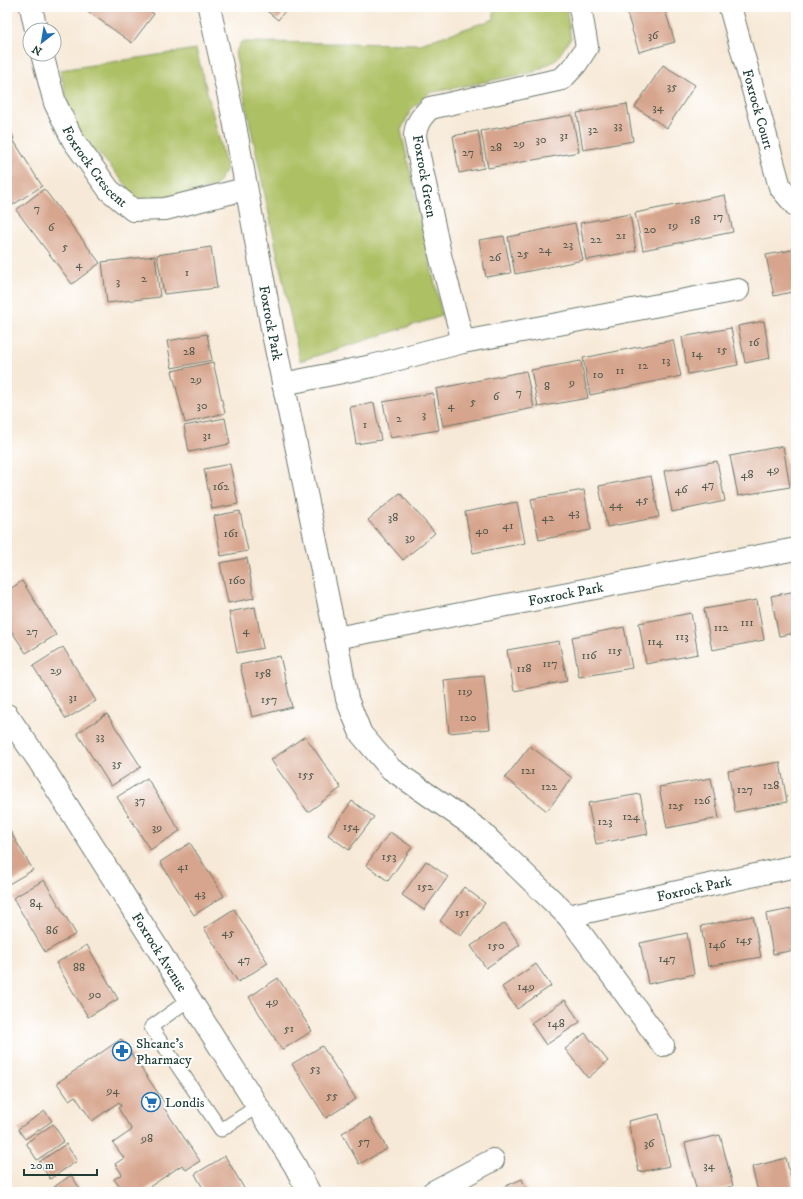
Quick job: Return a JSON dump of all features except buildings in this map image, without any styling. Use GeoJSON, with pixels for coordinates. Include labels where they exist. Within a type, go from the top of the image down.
{"type":"FeatureCollection","features":[{"type":"Feature","properties":{"kind":"street"},"geometry":{"type":"LineString","coordinates":[[31,7],[34,22]]}},
{"type":"Feature","properties":{"kind":"street","name":"Foxrock Park"},"geometry":{"type":"LineString","coordinates":[[209,7],[234,120],[283,384],[336,638],[347,699],[361,734],[391,769],[478,829],[568,916],[663,1045]]}},
{"type":"Feature","properties":{"kind":"street","name":"Foxrock Green"},"geometry":{"type":"LineString","coordinates":[[463,342],[441,259],[415,137],[415,130],[421,117],[430,108],[562,79],[576,64],[587,47],[580,7]]}},
{"type":"Feature","properties":{"kind":"street","name":"Foxrock Court"},"geometry":{"type":"LineString","coordinates":[[730,7],[780,187],[796,206]]}},
{"type":"Feature","properties":{"kind":"street","name":"Foxrock Crescent"},"geometry":{"type":"LineString","coordinates":[[44,62],[55,103],[73,140],[109,190],[133,210],[165,210],[246,190]]}},
{"type":"Feature","properties":{"kind":"street"},"geometry":{"type":"LineString","coordinates":[[283,384],[372,366],[463,342],[738,290]]}},
{"type":"Feature","properties":{"kind":"street","name":"Foxrock Park"},"geometry":{"type":"LineString","coordinates":[[336,638],[796,549]]}},
{"type":"Feature","properties":{"kind":"street","name":"Foxrock Avenue"},"geometry":{"type":"LineString","coordinates":[[7,715],[39,761],[258,1106],[294,1164],[309,1192]]}},
{"type":"Feature","properties":{"kind":"street","name":"Foxrock Park"},"geometry":{"type":"LineString","coordinates":[[568,916],[796,866]]}},
{"type":"Feature","properties":{"kind":"street"},"geometry":{"type":"LineString","coordinates":[[433,1192],[493,1160]]}},
{"type":"Feature","properties":{"kind":"lane"},"geometry":{"type":"LineString","coordinates":[[190,999],[151,1027],[221,1130],[258,1106]]}},
{"type":"Feature","properties":{"kind":"green space"},"geometry":{"type":"Polygon","coordinates":[[[494,7],[566,7],[571,38],[556,60],[534,72],[429,93],[411,110],[401,130],[442,316],[300,361],[235,53],[241,42],[420,44],[494,19],[494,7]]]}},
{"type":"Feature","properties":{"kind":"green space"},"geometry":{"type":"Polygon","coordinates":[[[196,49],[227,169],[215,187],[148,204],[123,193],[128,187],[97,151],[92,153],[76,134],[60,70],[196,49]]]}},
{"type":"Feature","properties":{"kind":"place","name":"Sheane’s Pharmacy"},"geometry":{"type":"Point","coordinates":[122,1051]}},
{"type":"Feature","properties":{"kind":"place","name":"Londis"},"geometry":{"type":"Point","coordinates":[151,1102]}}]}
